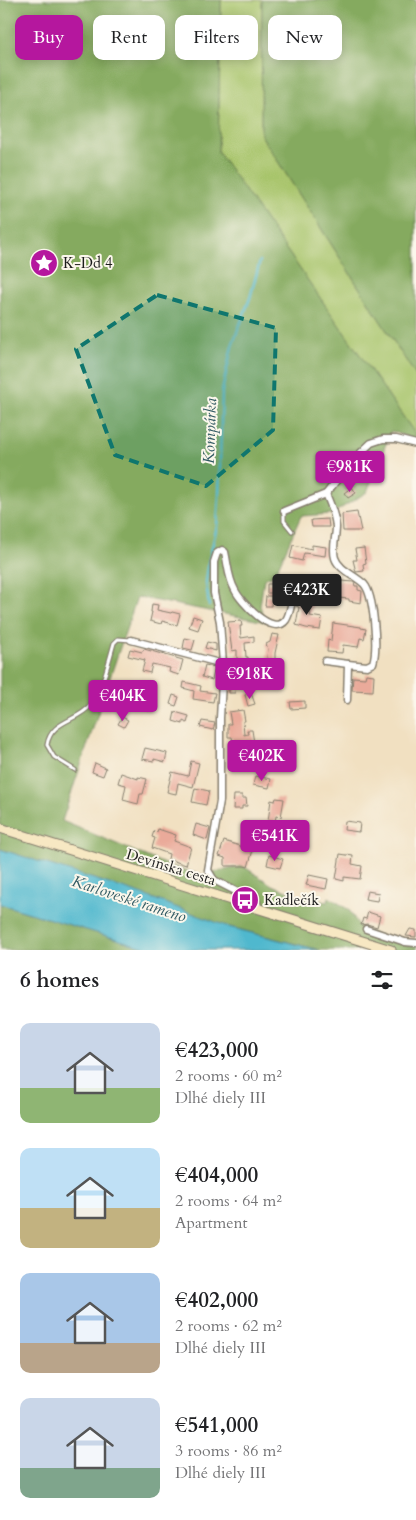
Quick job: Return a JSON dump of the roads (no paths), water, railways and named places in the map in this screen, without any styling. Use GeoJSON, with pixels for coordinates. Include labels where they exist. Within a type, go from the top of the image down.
{"type":"FeatureCollection","features":[{"type":"Feature","properties":{"kind":"street"},"geometry":{"type":"LineString","coordinates":[[284,512],[326,494],[350,463],[371,443],[383,439],[396,439],[416,444]]}},
{"type":"Feature","properties":{"kind":"street"},"geometry":{"type":"LineString","coordinates":[[325,661],[367,666],[373,663],[375,656],[372,607],[367,588],[336,561],[334,552],[336,528],[334,512],[326,494]]}},
{"type":"Feature","properties":{"kind":"street"},"geometry":{"type":"LineString","coordinates":[[258,908],[257,902],[214,880],[208,870],[220,801],[220,718],[223,664],[220,622],[214,593],[214,562],[217,552],[222,550],[225,552],[227,568],[235,591],[258,617],[274,624],[281,624],[285,620],[293,598]]}},
{"type":"Feature","properties":{"kind":"street"},"geometry":{"type":"LineString","coordinates":[[131,640],[223,664]]}},
{"type":"Feature","properties":{"kind":"street"},"geometry":{"type":"LineString","coordinates":[[347,700],[348,664]]}},
{"type":"Feature","properties":{"kind":"street","name":"Devínska cesta"},"geometry":{"type":"LineString","coordinates":[[0,828],[391,950]]}},
{"type":"Feature","properties":{"kind":"street"},"geometry":{"type":"LineString","coordinates":[[366,929],[405,942],[416,943]]}},
{"type":"Feature","properties":{"kind":"lane"},"geometry":{"type":"LineString","coordinates":[[284,512],[284,521],[292,531]]}},
{"type":"Feature","properties":{"kind":"lane"},"geometry":{"type":"LineString","coordinates":[[75,770],[54,757],[47,746],[49,736],[61,724],[91,705],[101,684],[114,643],[118,640],[131,640]]}},
{"type":"Feature","properties":{"kind":"water","name":"Karloveské rameno"},"geometry":{"type":"Polygon","coordinates":[[[0,849],[141,894],[229,927],[319,950],[153,950],[0,904],[0,849]]]}},
{"type":"Feature","properties":{"kind":"waterway","name":"Kompárka"},"geometry":{"type":"LineString","coordinates":[[209,606],[206,582],[217,526],[222,391],[232,346],[250,298],[260,261]]}},
{"type":"Feature","properties":{"kind":"place","name":"K-Dd 4"},"geometry":{"type":"Point","coordinates":[44,263]}},
{"type":"Feature","properties":{"kind":"place","name":"Kadlečík"},"geometry":{"type":"Point","coordinates":[245,900]}}]}
